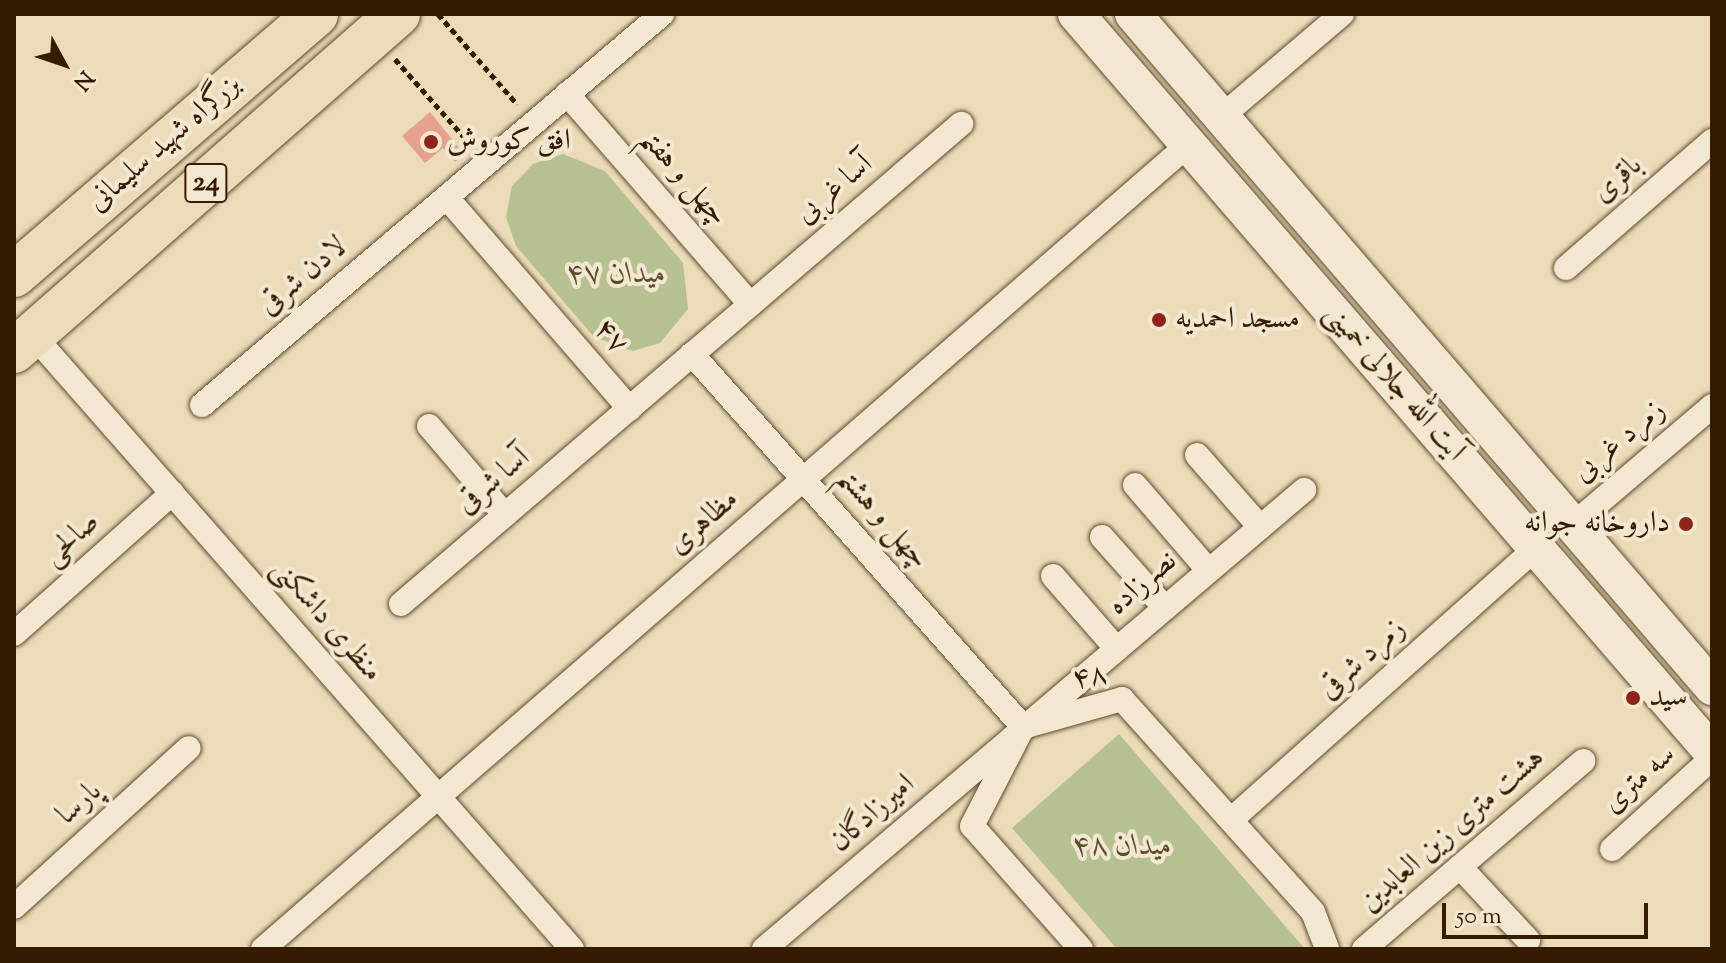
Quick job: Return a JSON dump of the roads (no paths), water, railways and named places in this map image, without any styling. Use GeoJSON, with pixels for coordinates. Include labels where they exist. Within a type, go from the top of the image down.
{"type":"FeatureCollection","features":[{"type":"Feature","properties":{"kind":"highway","name":"بزرگراه شهید سلیمانی"},"geometry":{"type":"LineString","coordinates":[[14,275],[316,14]]}},
{"type":"Feature","properties":{"kind":"highway","name":"بزرگراه شهید سلیمانی"},"geometry":{"type":"LineString","coordinates":[[23,343],[386,25]]}},
{"type":"Feature","properties":{"kind":"main road","name":"آيت الله جلالى خمينى"},"geometry":{"type":"LineString","coordinates":[[1076,14],[1712,755]]}},
{"type":"Feature","properties":{"kind":"main road","name":"آيت الله جلالى خمينى"},"geometry":{"type":"LineString","coordinates":[[1133,14],[1570,527],[1712,687]]}},
{"type":"Feature","properties":{"kind":"main road"},"geometry":{"type":"LineString","coordinates":[[1188,145],[1221,117]]}},
{"type":"Feature","properties":{"kind":"street","name":"لادن شرقی"},"geometry":{"type":"LineString","coordinates":[[202,405],[662,14]]}},
{"type":"Feature","properties":{"kind":"street"},"geometry":{"type":"LineString","coordinates":[[1221,117],[1342,14]]}},
{"type":"Feature","properties":{"kind":"street","name":"چهل و هفتم"},"geometry":{"type":"LineString","coordinates":[[567,94],[750,304]]}},
{"type":"Feature","properties":{"kind":"street","name":"آسا غربی"},"geometry":{"type":"LineString","coordinates":[[692,354],[961,124]]}},
{"type":"Feature","properties":{"kind":"street","name":"باقری"},"geometry":{"type":"LineString","coordinates":[[1566,268],[1712,141]]}},
{"type":"Feature","properties":{"kind":"street","name":"مظاهری"},"geometry":{"type":"LineString","coordinates":[[263,949],[1188,145]]}},
{"type":"Feature","properties":{"kind":"street","name":"۴۷"},"geometry":{"type":"LineString","coordinates":[[447,198],[630,409]]}},
{"type":"Feature","properties":{"kind":"street","name":"منظری داشکنی"},"geometry":{"type":"LineString","coordinates":[[23,343],[172,493],[572,949]]}},
{"type":"Feature","properties":{"kind":"street","name":"چهل و هشتم"},"geometry":{"type":"LineString","coordinates":[[692,354],[1023,727]]}},
{"type":"Feature","properties":{"kind":"street","name":"آسا شرقی"},"geometry":{"type":"LineString","coordinates":[[401,604],[692,354]]}},
{"type":"Feature","properties":{"kind":"street","name":"زمرد غربی"},"geometry":{"type":"LineString","coordinates":[[1570,527],[1712,406]]}},
{"type":"Feature","properties":{"kind":"street"},"geometry":{"type":"LineString","coordinates":[[429,426],[505,515]]}},
{"type":"Feature","properties":{"kind":"street"},"geometry":{"type":"LineString","coordinates":[[1197,455],[1260,527]]}},
{"type":"Feature","properties":{"kind":"street"},"geometry":{"type":"LineString","coordinates":[[1135,485],[1208,570]]}},
{"type":"Feature","properties":{"kind":"street","name":"نصرزاده"},"geometry":{"type":"LineString","coordinates":[[1023,727],[1304,490]]}},
{"type":"Feature","properties":{"kind":"street","name":"صالحی"},"geometry":{"type":"LineString","coordinates":[[14,634],[172,493]]}},
{"type":"Feature","properties":{"kind":"street"},"geometry":{"type":"LineString","coordinates":[[1102,537],[1165,608]]}},
{"type":"Feature","properties":{"kind":"street","name":"زمرد شرقی"},"geometry":{"type":"LineString","coordinates":[[1232,819],[1536,548]]}},
{"type":"Feature","properties":{"kind":"street"},"geometry":{"type":"LineString","coordinates":[[1053,576],[1117,649]]}},
{"type":"Feature","properties":{"kind":"street","name":"۴۸"},"geometry":{"type":"LineString","coordinates":[[1023,727],[1122,699],[1313,912],[1327,949]]}},
{"type":"Feature","properties":{"kind":"street"},"geometry":{"type":"LineString","coordinates":[[1023,727],[972,826],[1081,949]]}},
{"type":"Feature","properties":{"kind":"street","name":"امیرزادگان"},"geometry":{"type":"LineString","coordinates":[[764,949],[1023,727]]}},
{"type":"Feature","properties":{"kind":"street","name":"پارسا"},"geometry":{"type":"LineString","coordinates":[[14,907],[189,748]]}},
{"type":"Feature","properties":{"kind":"street","name":"سه متری"},"geometry":{"type":"LineString","coordinates":[[1612,849],[1712,755]]}},
{"type":"Feature","properties":{"kind":"street","name":"هشت متری زین العابدین"},"geometry":{"type":"LineString","coordinates":[[1364,949],[1583,761]]}},
{"type":"Feature","properties":{"kind":"street"},"geometry":{"type":"LineString","coordinates":[[1460,867],[1528,940]]}},
{"type":"Feature","properties":{"kind":"place","name":"افق کوروش"},"geometry":{"type":"Point","coordinates":[431,142]}},
{"type":"Feature","properties":{"kind":"place","name":"مسجد احمدیه"},"geometry":{"type":"Point","coordinates":[1159,320]}},
{"type":"Feature","properties":{"kind":"place","name":"داروخانه جوانه"},"geometry":{"type":"Point","coordinates":[1686,524]}},
{"type":"Feature","properties":{"kind":"place","name":"سید"},"geometry":{"type":"Point","coordinates":[1633,698]}},
{"type":"Feature","properties":{"kind":"park label","name":"میدان ۴۷"},"geometry":{"type":"Point","coordinates":[617,275]}},
{"type":"Feature","properties":{"kind":"park label","name":"میدان ۴۸"},"geometry":{"type":"Point","coordinates":[1123,847]}}]}
